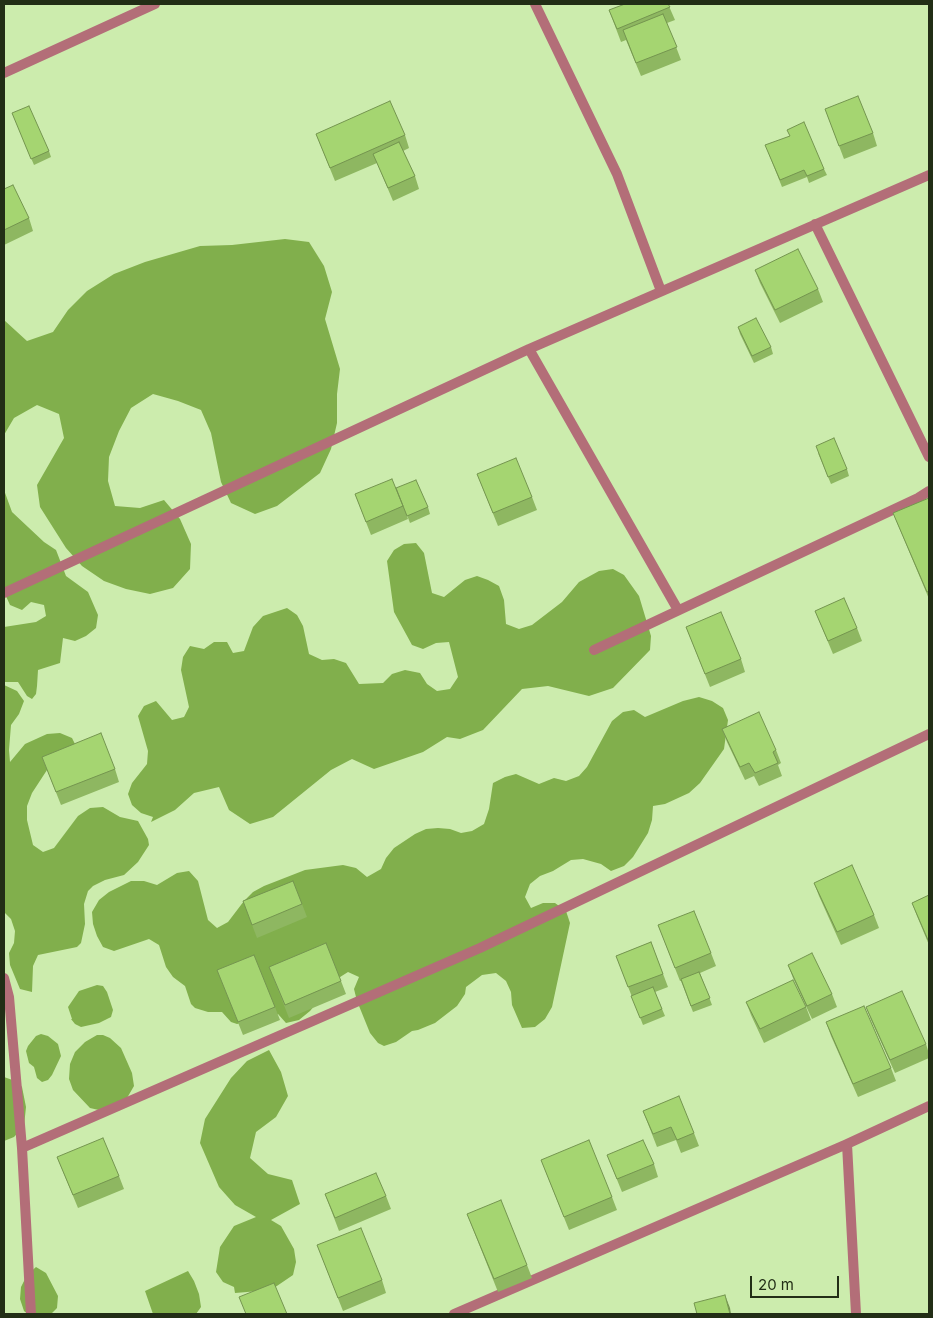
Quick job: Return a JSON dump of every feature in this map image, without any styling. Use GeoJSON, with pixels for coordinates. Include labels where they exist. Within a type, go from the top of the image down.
{"type":"FeatureCollection","features":[{"type":"Feature","properties":{"kind":"street"},"geometry":{"type":"LineString","coordinates":[[4,73],[155,4]]}},
{"type":"Feature","properties":{"kind":"street"},"geometry":{"type":"LineString","coordinates":[[535,4],[617,174],[661,291]]}},
{"type":"Feature","properties":{"kind":"street"},"geometry":{"type":"LineString","coordinates":[[4,593],[529,349],[929,175]]}},
{"type":"Feature","properties":{"kind":"street"},"geometry":{"type":"LineString","coordinates":[[815,224],[929,456]]}},
{"type":"Feature","properties":{"kind":"street"},"geometry":{"type":"LineString","coordinates":[[529,349],[678,610]]}},
{"type":"Feature","properties":{"kind":"street"},"geometry":{"type":"LineString","coordinates":[[594,650],[929,491]]}},
{"type":"Feature","properties":{"kind":"street"},"geometry":{"type":"LineString","coordinates":[[22,1148],[480,948],[929,734]]}},
{"type":"Feature","properties":{"kind":"street"},"geometry":{"type":"LineString","coordinates":[[4,978],[8,996],[22,1148],[31,1314]]}},
{"type":"Feature","properties":{"kind":"street"},"geometry":{"type":"LineString","coordinates":[[454,1314],[847,1144],[929,1106]]}},
{"type":"Feature","properties":{"kind":"street"},"geometry":{"type":"LineString","coordinates":[[847,1144],[856,1314]]}},
{"type":"Feature","properties":{"kind":"green space"},"geometry":{"type":"Polygon","coordinates":[[[285,239],[309,242],[324,266],[332,292],[325,319],[340,369],[337,394],[337,423],[331,449],[320,473],[277,506],[255,514],[231,503],[221,482],[211,433],[201,410],[153,394],[131,408],[119,431],[109,457],[108,481],[115,506],[140,508],[164,500],[180,519],[191,544],[190,569],[173,588],[150,594],[126,589],[104,581],[82,566],[66,548],[40,507],[37,485],[64,438],[59,414],[37,405],[14,418],[4,435],[4,320],[27,341],[53,332],[68,310],[87,291],[114,274],[145,262],[200,246],[232,245],[285,239]]]}},
{"type":"Feature","properties":{"kind":"green space"},"geometry":{"type":"Polygon","coordinates":[[[4,490],[12,512],[44,542],[56,550],[66,576],[88,592],[98,615],[96,628],[86,636],[75,641],[63,638],[60,663],[38,670],[36,694],[32,699],[27,696],[18,682],[4,682],[4,627],[36,622],[46,616],[44,605],[31,602],[22,610],[10,605],[5,594],[4,490]]]}},
{"type":"Feature","properties":{"kind":"green space"},"geometry":{"type":"Polygon","coordinates":[[[416,543],[424,553],[432,593],[444,597],[465,580],[477,576],[488,580],[499,586],[504,600],[506,624],[519,629],[532,625],[562,602],[579,582],[599,571],[613,569],[624,575],[639,596],[651,636],[650,650],[613,688],[589,696],[548,686],[522,689],[483,730],[460,739],[447,737],[423,752],[374,769],[352,759],[331,770],[273,817],[250,824],[229,810],[219,787],[194,793],[175,810],[151,822],[153,817],[141,813],[132,805],[128,794],[132,783],[147,764],[148,751],[138,716],[144,706],[156,701],[172,720],[184,717],[189,707],[181,670],[183,657],[190,646],[204,649],[214,642],[227,642],[233,653],[244,651],[253,627],[263,616],[287,608],[297,615],[303,626],[309,654],[322,660],[334,659],[346,663],[359,684],[383,683],[392,674],[405,670],[420,673],[427,684],[437,691],[450,689],[458,677],[449,642],[436,643],[423,649],[412,645],[394,612],[387,561],[394,550],[404,544],[416,543]]]}},
{"type":"Feature","properties":{"kind":"green space"},"geometry":{"type":"Polygon","coordinates":[[[4,685],[17,691],[24,701],[19,714],[11,725],[10,762],[25,744],[47,734],[60,733],[72,738],[78,750],[47,770],[32,793],[27,806],[27,820],[33,845],[43,852],[54,848],[78,816],[90,808],[103,807],[120,817],[138,821],[148,839],[149,845],[138,862],[124,875],[105,880],[88,891],[84,904],[85,924],[81,943],[77,947],[38,955],[33,966],[32,992],[20,989],[10,965],[9,953],[14,943],[15,931],[11,919],[4,912],[4,685]]]}},
{"type":"Feature","properties":{"kind":"green space"},"geometry":{"type":"Polygon","coordinates":[[[699,697],[712,701],[723,708],[728,720],[724,749],[700,783],[689,793],[665,804],[653,806],[652,820],[648,833],[633,857],[624,866],[611,871],[601,864],[583,859],[571,860],[553,871],[540,876],[530,884],[525,897],[531,908],[543,903],[555,903],[566,911],[570,923],[552,1007],[545,1019],[535,1027],[522,1028],[512,1005],[511,992],[506,981],[496,973],[482,975],[466,987],[465,994],[457,1006],[435,1023],[412,1031],[396,1042],[384,1046],[378,1043],[370,1033],[357,1001],[354,989],[359,977],[348,972],[337,979],[310,1011],[299,1020],[286,1023],[278,1014],[237,1024],[231,1022],[222,1012],[208,1012],[195,1008],[191,1004],[185,986],[173,977],[166,967],[159,945],[149,939],[114,951],[103,947],[97,936],[92,912],[99,900],[109,892],[131,881],[144,881],[157,885],[177,873],[189,871],[198,881],[208,920],[217,928],[228,922],[253,892],[305,870],[343,865],[356,868],[367,877],[381,869],[386,858],[394,848],[426,829],[450,829],[461,833],[472,831],[484,824],[489,809],[493,783],[505,777],[516,774],[539,784],[554,778],[566,781],[579,776],[587,767],[612,721],[623,712],[634,710],[645,717],[683,701],[699,697]]]}},
{"type":"Feature","properties":{"kind":"green space"},"geometry":{"type":"Polygon","coordinates":[[[97,985],[103,986],[107,992],[113,1010],[111,1017],[99,1023],[81,1027],[71,1019],[68,1007],[79,991],[97,985]]]}},
{"type":"Feature","properties":{"kind":"green space"},"geometry":{"type":"Polygon","coordinates":[[[41,1034],[48,1036],[58,1044],[61,1056],[52,1075],[48,1080],[42,1082],[37,1078],[34,1067],[29,1063],[26,1051],[36,1036],[41,1034]]]}},
{"type":"Feature","properties":{"kind":"green space"},"geometry":{"type":"Polygon","coordinates":[[[97,1035],[110,1038],[121,1048],[132,1073],[134,1086],[127,1098],[103,1111],[90,1108],[73,1090],[69,1079],[70,1064],[75,1052],[85,1042],[97,1035]]]}},
{"type":"Feature","properties":{"kind":"green space"},"geometry":{"type":"Polygon","coordinates":[[[269,1050],[281,1072],[288,1096],[276,1117],[256,1132],[250,1158],[268,1174],[292,1180],[300,1204],[271,1220],[281,1226],[294,1249],[296,1262],[293,1275],[271,1290],[235,1293],[234,1287],[223,1282],[216,1272],[220,1247],[234,1226],[256,1217],[235,1205],[219,1187],[200,1143],[205,1119],[231,1078],[247,1061],[269,1050]]]}},
{"type":"Feature","properties":{"kind":"green space"},"geometry":{"type":"Polygon","coordinates":[[[4,1077],[18,1082],[22,1087],[26,1107],[24,1126],[14,1137],[4,1141],[4,1077]]]}},
{"type":"Feature","properties":{"kind":"green space"},"geometry":{"type":"Polygon","coordinates":[[[36,1267],[46,1273],[58,1296],[57,1308],[51,1314],[28,1314],[24,1311],[20,1299],[21,1287],[27,1275],[36,1267]]]}},
{"type":"Feature","properties":{"kind":"green space"},"geometry":{"type":"Polygon","coordinates":[[[188,1271],[199,1294],[201,1307],[196,1314],[153,1314],[145,1291],[188,1271]]]}},
{"type":"Feature","properties":{"kind":"building"},"geometry":{"type":"Polygon","coordinates":[[[625,4],[668,4],[670,7],[617,29],[609,10],[625,4]]]}},
{"type":"Feature","properties":{"kind":"building"},"geometry":{"type":"Polygon","coordinates":[[[663,14],[677,47],[636,63],[623,30],[663,14]]]}},
{"type":"Feature","properties":{"kind":"building"},"geometry":{"type":"Polygon","coordinates":[[[858,96],[873,133],[839,146],[825,109],[858,96]]]}},
{"type":"Feature","properties":{"kind":"building"},"geometry":{"type":"Polygon","coordinates":[[[390,101],[405,135],[330,168],[316,134],[390,101]]]}},
{"type":"Feature","properties":{"kind":"building"},"geometry":{"type":"Polygon","coordinates":[[[29,106],[49,151],[31,159],[12,113],[29,106]]]}},
{"type":"Feature","properties":{"kind":"building"},"geometry":{"type":"Polygon","coordinates":[[[804,122],[824,169],[807,176],[804,170],[780,180],[765,145],[790,136],[787,130],[804,122]]]}},
{"type":"Feature","properties":{"kind":"building"},"geometry":{"type":"Polygon","coordinates":[[[399,142],[415,176],[388,188],[373,154],[399,142]]]}},
{"type":"Feature","properties":{"kind":"building"},"geometry":{"type":"Polygon","coordinates":[[[13,185],[29,218],[4,230],[4,189],[13,185]]]}},
{"type":"Feature","properties":{"kind":"building"},"geometry":{"type":"Polygon","coordinates":[[[798,249],[818,289],[775,310],[755,270],[798,249]]]}},
{"type":"Feature","properties":{"kind":"building"},"geometry":{"type":"Polygon","coordinates":[[[756,318],[771,347],[752,356],[738,327],[756,318]]]}},
{"type":"Feature","properties":{"kind":"building"},"geometry":{"type":"Polygon","coordinates":[[[834,438],[847,469],[828,477],[816,446],[834,438]]]}},
{"type":"Feature","properties":{"kind":"building"},"geometry":{"type":"Polygon","coordinates":[[[516,458],[532,497],[493,513],[477,474],[516,458]]]}},
{"type":"Feature","properties":{"kind":"building"},"geometry":{"type":"Polygon","coordinates":[[[392,479],[403,506],[366,522],[355,494],[392,479]]]}},
{"type":"Feature","properties":{"kind":"building"},"geometry":{"type":"Polygon","coordinates":[[[416,480],[428,507],[407,516],[396,488],[416,480]]]}},
{"type":"Feature","properties":{"kind":"building"},"geometry":{"type":"Polygon","coordinates":[[[929,498],[929,591],[927,592],[893,513],[929,498]]]}},
{"type":"Feature","properties":{"kind":"building"},"geometry":{"type":"Polygon","coordinates":[[[844,598],[857,628],[828,641],[815,611],[844,598]]]}},
{"type":"Feature","properties":{"kind":"building"},"geometry":{"type":"Polygon","coordinates":[[[721,612],[741,659],[705,674],[686,627],[721,612]]]}},
{"type":"Feature","properties":{"kind":"building"},"geometry":{"type":"Polygon","coordinates":[[[759,712],[776,750],[773,752],[778,763],[755,773],[749,763],[740,767],[722,729],[759,712]]]}},
{"type":"Feature","properties":{"kind":"building"},"geometry":{"type":"Polygon","coordinates":[[[101,733],[115,769],[56,792],[42,757],[101,733]]]}},
{"type":"Feature","properties":{"kind":"building"},"geometry":{"type":"Polygon","coordinates":[[[852,865],[874,915],[837,932],[814,883],[852,865]]]}},
{"type":"Feature","properties":{"kind":"building"},"geometry":{"type":"Polygon","coordinates":[[[293,881],[302,904],[252,925],[243,901],[293,881]]]}},
{"type":"Feature","properties":{"kind":"building"},"geometry":{"type":"Polygon","coordinates":[[[929,895],[929,939],[928,940],[912,903],[929,895]]]}},
{"type":"Feature","properties":{"kind":"building"},"geometry":{"type":"Polygon","coordinates":[[[694,911],[711,953],[675,968],[658,925],[694,911]]]}},
{"type":"Feature","properties":{"kind":"building"},"geometry":{"type":"Polygon","coordinates":[[[651,942],[663,974],[628,987],[616,956],[651,942]]]}},
{"type":"Feature","properties":{"kind":"building"},"geometry":{"type":"Polygon","coordinates":[[[326,943],[341,981],[285,1005],[269,967],[326,943]]]}},
{"type":"Feature","properties":{"kind":"building"},"geometry":{"type":"Polygon","coordinates":[[[812,953],[832,994],[807,1006],[788,965],[812,953]]]}},
{"type":"Feature","properties":{"kind":"building"},"geometry":{"type":"Polygon","coordinates":[[[254,955],[275,1007],[238,1022],[217,970],[254,955]]]}},
{"type":"Feature","properties":{"kind":"building"},"geometry":{"type":"Polygon","coordinates":[[[699,972],[710,998],[691,1006],[681,979],[699,972]]]}},
{"type":"Feature","properties":{"kind":"building"},"geometry":{"type":"Polygon","coordinates":[[[793,980],[806,1007],[760,1029],[746,1002],[793,980]]]}},
{"type":"Feature","properties":{"kind":"building"},"geometry":{"type":"Polygon","coordinates":[[[653,987],[662,1009],[640,1018],[631,996],[653,987]]]}},
{"type":"Feature","properties":{"kind":"building"},"geometry":{"type":"Polygon","coordinates":[[[902,991],[926,1044],[890,1060],[866,1007],[902,991]]]}},
{"type":"Feature","properties":{"kind":"building"},"geometry":{"type":"Polygon","coordinates":[[[864,1006],[891,1068],[853,1084],[826,1022],[864,1006]]]}},
{"type":"Feature","properties":{"kind":"building"},"geometry":{"type":"Polygon","coordinates":[[[679,1096],[694,1133],[677,1140],[671,1127],[653,1134],[643,1111],[679,1096]]]}},
{"type":"Feature","properties":{"kind":"building"},"geometry":{"type":"Polygon","coordinates":[[[103,1138],[119,1176],[73,1195],[57,1157],[103,1138]]]}},
{"type":"Feature","properties":{"kind":"building"},"geometry":{"type":"Polygon","coordinates":[[[589,1140],[612,1197],[564,1217],[541,1160],[589,1140]]]}},
{"type":"Feature","properties":{"kind":"building"},"geometry":{"type":"Polygon","coordinates":[[[643,1140],[654,1164],[617,1179],[607,1155],[643,1140]]]}},
{"type":"Feature","properties":{"kind":"building"},"geometry":{"type":"Polygon","coordinates":[[[376,1173],[386,1196],[335,1218],[325,1194],[376,1173]]]}},
{"type":"Feature","properties":{"kind":"building"},"geometry":{"type":"Polygon","coordinates":[[[501,1200],[527,1265],[494,1279],[467,1214],[501,1200]]]}},
{"type":"Feature","properties":{"kind":"building"},"geometry":{"type":"Polygon","coordinates":[[[361,1228],[382,1280],[338,1298],[317,1245],[361,1228]]]}},
{"type":"Feature","properties":{"kind":"building"},"geometry":{"type":"Polygon","coordinates":[[[274,1283],[287,1314],[246,1314],[239,1297],[274,1283]]]}},
{"type":"Feature","properties":{"kind":"building"},"geometry":{"type":"Polygon","coordinates":[[[725,1295],[730,1314],[697,1314],[694,1303],[725,1295]]]}}]}
